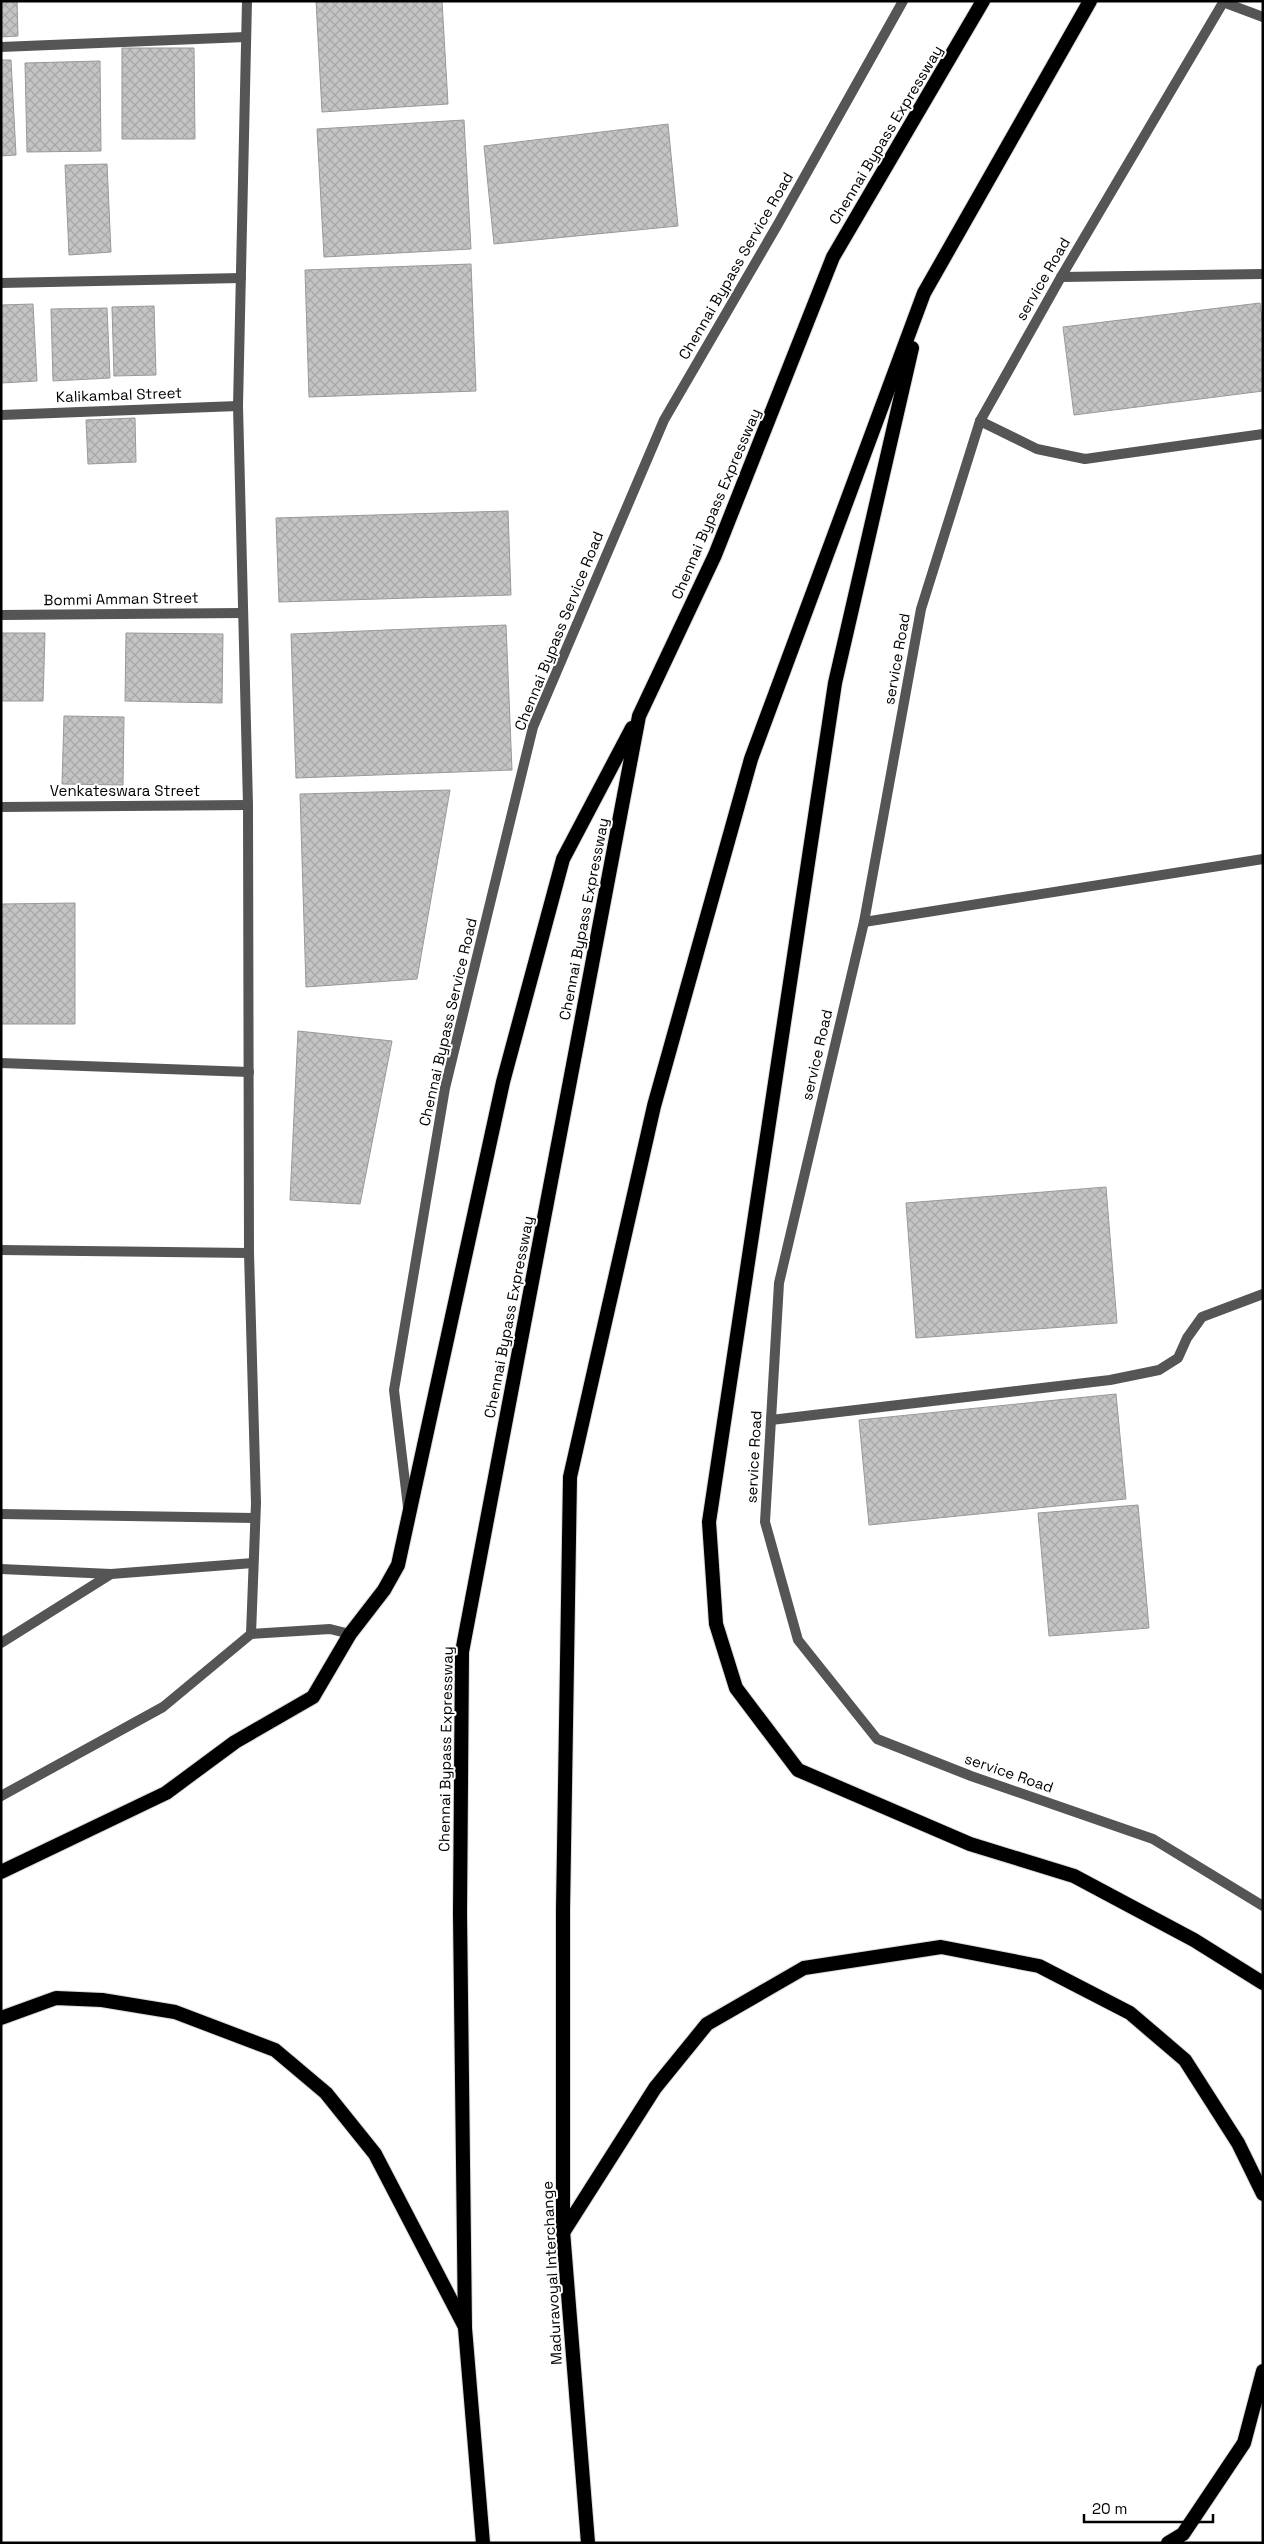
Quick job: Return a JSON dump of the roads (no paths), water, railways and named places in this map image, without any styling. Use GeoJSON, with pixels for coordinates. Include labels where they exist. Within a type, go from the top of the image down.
{"type":"FeatureCollection","features":[{"type":"Feature","properties":{"kind":"highway","name":"Chennai Bypass Expressway"},"geometry":{"type":"LineString","coordinates":[[466,2328],[460,1914],[462,1652],[639,716],[715,555],[833,257],[984,1]]}},
{"type":"Feature","properties":{"kind":"highway"},"geometry":{"type":"LineString","coordinates":[[1090,1],[924,294],[835,683],[709,1522],[716,1624],[736,1688],[798,1770],[970,1844],[1074,1876],[1194,1940],[1263,1983]]}},
{"type":"Feature","properties":{"kind":"highway","name":"Maduravoyal Interchange"},"geometry":{"type":"LineString","coordinates":[[588,2543],[563,2231],[563,1910],[570,1477],[654,1106],[751,758],[924,294]]}},
{"type":"Feature","properties":{"kind":"highway"},"geometry":{"type":"LineString","coordinates":[[1,1872],[166,1793],[235,1742],[313,1697],[350,1634],[384,1590],[398,1565],[408,1510],[503,1082],[563,859],[639,716]]}},
{"type":"Feature","properties":{"kind":"highway"},"geometry":{"type":"LineString","coordinates":[[563,2231],[655,2088],[706,2024],[804,1968],[941,1947],[1038,1966],[1130,2013],[1185,2060],[1238,2143],[1263,2194]]}},
{"type":"Feature","properties":{"kind":"highway"},"geometry":{"type":"LineString","coordinates":[[1,2018],[56,1998],[102,2000],[175,2012],[275,2050],[326,2093],[375,2154],[466,2328],[483,2543]]}},
{"type":"Feature","properties":{"kind":"highway"},"geometry":{"type":"LineString","coordinates":[[1168,2543],[1183,2534],[1244,2444],[1263,2371]]}},
{"type":"Feature","properties":{"kind":"street"},"geometry":{"type":"LineString","coordinates":[[248,1],[238,406],[248,805],[249,1253],[255,1518],[251,1634]]}},
{"type":"Feature","properties":{"kind":"street","name":"Chennai Bypass Service Road"},"geometry":{"type":"LineString","coordinates":[[408,1510],[394,1390],[445,1088],[533,726],[664,420],[778,224],[903,1]]}},
{"type":"Feature","properties":{"kind":"street"},"geometry":{"type":"LineString","coordinates":[[1223,2],[1263,17]]}},
{"type":"Feature","properties":{"kind":"street","name":"service Road"},"geometry":{"type":"LineString","coordinates":[[1223,2],[1061,277],[980,421],[921,608],[864,922],[779,1283],[766,1522],[798,1640],[877,1738],[971,1776],[1153,1839],[1263,1906]]}},
{"type":"Feature","properties":{"kind":"street"},"geometry":{"type":"LineString","coordinates":[[1,47],[246,37]]}},
{"type":"Feature","properties":{"kind":"street"},"geometry":{"type":"LineString","coordinates":[[1061,277],[1263,274]]}},
{"type":"Feature","properties":{"kind":"street"},"geometry":{"type":"LineString","coordinates":[[1,284],[241,278]]}},
{"type":"Feature","properties":{"kind":"street","name":"Kalikambal Street"},"geometry":{"type":"LineString","coordinates":[[1,415],[238,406]]}},
{"type":"Feature","properties":{"kind":"street"},"geometry":{"type":"LineString","coordinates":[[980,421],[1037,450],[1085,459],[1263,434]]}},
{"type":"Feature","properties":{"kind":"street","name":"Bommi Amman Street"},"geometry":{"type":"LineString","coordinates":[[1,615],[242,613]]}},
{"type":"Feature","properties":{"kind":"street","name":"Venkateswara Street"},"geometry":{"type":"LineString","coordinates":[[1,807],[248,805]]}},
{"type":"Feature","properties":{"kind":"street"},"geometry":{"type":"LineString","coordinates":[[864,922],[1263,859]]}},
{"type":"Feature","properties":{"kind":"street"},"geometry":{"type":"LineString","coordinates":[[1,1063],[249,1072]]}},
{"type":"Feature","properties":{"kind":"street"},"geometry":{"type":"LineString","coordinates":[[1,1250],[249,1253]]}},
{"type":"Feature","properties":{"kind":"street"},"geometry":{"type":"LineString","coordinates":[[771,1420],[1110,1380],[1159,1370],[1178,1358],[1202,1317],[1263,1294]]}},
{"type":"Feature","properties":{"kind":"street"},"geometry":{"type":"LineString","coordinates":[[1,1514],[255,1518]]}},
{"type":"Feature","properties":{"kind":"street"},"geometry":{"type":"LineString","coordinates":[[1,1569],[111,1574],[253,1563]]}},
{"type":"Feature","properties":{"kind":"street"},"geometry":{"type":"LineString","coordinates":[[1,1643],[111,1574]]}},
{"type":"Feature","properties":{"kind":"street"},"geometry":{"type":"LineString","coordinates":[[1,1796],[163,1707],[251,1634],[330,1629],[350,1634]]}}]}
